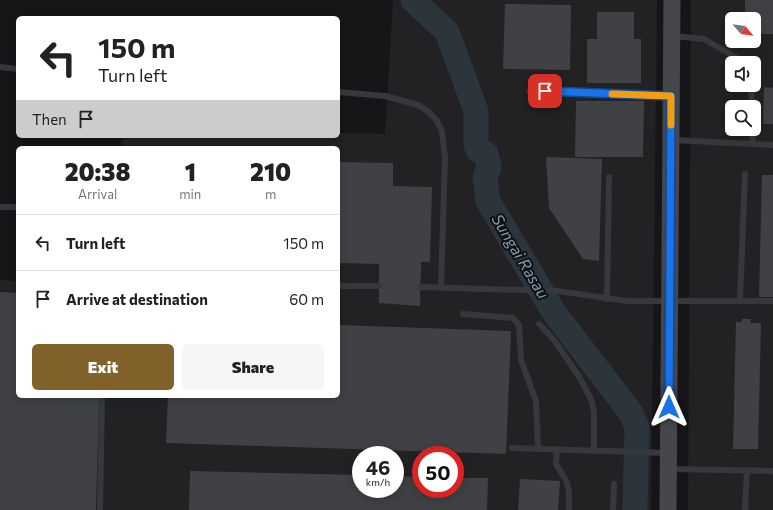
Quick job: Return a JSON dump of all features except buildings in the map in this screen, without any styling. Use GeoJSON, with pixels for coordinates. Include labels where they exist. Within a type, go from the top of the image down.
{"type":"FeatureCollection","features":[{"type":"Feature","properties":{"kind":"main road"},"geometry":{"type":"LineString","coordinates":[[668,510],[663,458],[670,300],[672,0]]}},
{"type":"Feature","properties":{"kind":"lane"},"geometry":{"type":"LineString","coordinates":[[671,36],[704,39],[734,56]]}},
{"type":"Feature","properties":{"kind":"lane"},"geometry":{"type":"LineString","coordinates":[[0,66],[16,69]]}},
{"type":"Feature","properties":{"kind":"lane"},"geometry":{"type":"LineString","coordinates":[[529,91],[671,96]]}},
{"type":"Feature","properties":{"kind":"lane"},"geometry":{"type":"LineString","coordinates":[[340,92],[384,96],[418,105],[437,121],[442,131],[446,158],[441,288]]}},
{"type":"Feature","properties":{"kind":"lane"},"geometry":{"type":"LineString","coordinates":[[752,136],[753,144]]}},
{"type":"Feature","properties":{"kind":"lane"},"geometry":{"type":"LineString","coordinates":[[671,140],[773,145]]}},
{"type":"Feature","properties":{"kind":"lane"},"geometry":{"type":"LineString","coordinates":[[740,300],[745,174]]}},
{"type":"Feature","properties":{"kind":"lane"},"geometry":{"type":"LineString","coordinates":[[607,299],[609,177]]}},
{"type":"Feature","properties":{"kind":"lane"},"geometry":{"type":"LineString","coordinates":[[0,207],[16,207]]}},
{"type":"Feature","properties":{"kind":"lane"},"geometry":{"type":"LineString","coordinates":[[340,286],[379,286]]}},
{"type":"Feature","properties":{"kind":"lane"},"geometry":{"type":"LineString","coordinates":[[420,287],[557,291],[627,301],[773,301]]}},
{"type":"Feature","properties":{"kind":"lane"},"geometry":{"type":"LineString","coordinates":[[463,314],[513,318],[519,325],[521,360],[536,401],[538,449]]}},
{"type":"Feature","properties":{"kind":"lane"},"geometry":{"type":"LineString","coordinates":[[539,324],[554,340],[578,375],[591,399],[594,412],[594,450]]}},
{"type":"Feature","properties":{"kind":"lane"},"geometry":{"type":"LineString","coordinates":[[100,510],[102,398]]}},
{"type":"Feature","properties":{"kind":"lane"},"geometry":{"type":"LineString","coordinates":[[512,448],[621,452],[748,470],[773,471]]}},
{"type":"Feature","properties":{"kind":"lane"},"geometry":{"type":"LineString","coordinates":[[557,449],[556,464],[567,482],[569,493],[569,510]]}},
{"type":"Feature","properties":{"kind":"lane"},"geometry":{"type":"LineString","coordinates":[[746,510],[748,470]]}},
{"type":"Feature","properties":{"kind":"lane"},"geometry":{"type":"LineString","coordinates":[[613,510],[614,484]]}},
{"type":"Feature","properties":{"kind":"shaded area"},"geometry":{"type":"Polygon","coordinates":[[[393,0],[657,0],[651,510],[0,510],[0,280],[16,281],[16,398],[340,398],[340,146],[122,146],[123,138],[340,138],[340,133],[385,134],[393,0]]]}},
{"type":"Feature","properties":{"kind":"shaded area"},"geometry":{"type":"Polygon","coordinates":[[[691,0],[773,0],[773,510],[688,510],[691,0]]]}},
{"type":"Feature","properties":{"kind":"waterway","name":"Sungai Rasau"},"geometry":{"type":"LineString","coordinates":[[413,0],[447,32],[476,111],[476,145],[478,150],[486,154],[489,167],[485,178],[488,201],[553,311],[631,413],[637,427],[635,510]]}},
{"type":"Feature","properties":{"kind":"slow traffic"},"geometry":{"type":"LineString","coordinates":[[612,94],[671,96],[671,125]]}},
{"type":"Feature","properties":{"kind":"route"},"geometry":{"type":"LineString","coordinates":[[545,91],[671,96],[669,407]]}}]}
